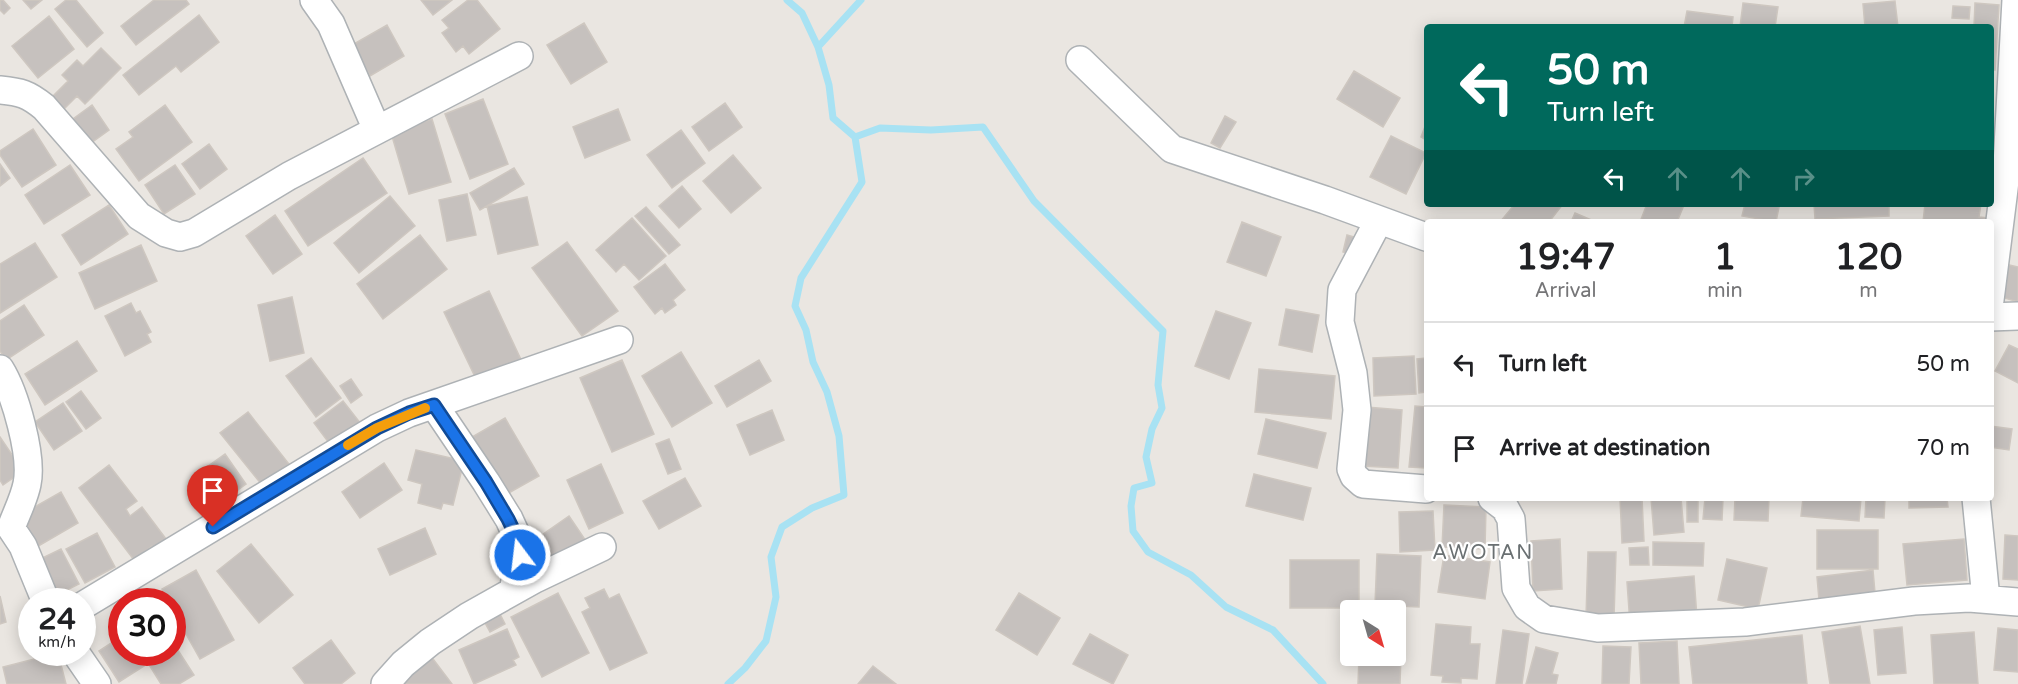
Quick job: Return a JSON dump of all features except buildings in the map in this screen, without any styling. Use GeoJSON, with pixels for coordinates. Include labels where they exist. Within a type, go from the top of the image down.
{"type":"FeatureCollection","features":[{"type":"Feature","properties":{"kind":"street"},"geometry":{"type":"LineString","coordinates":[[314,0],[331,24],[377,130]]}},
{"type":"Feature","properties":{"kind":"street"},"geometry":{"type":"LineString","coordinates":[[1994,268],[2007,165],[2016,0]]}},
{"type":"Feature","properties":{"kind":"street"},"geometry":{"type":"LineString","coordinates":[[0,90],[30,95],[44,107],[139,216],[166,233],[180,237],[194,233],[289,176],[519,56]]}},
{"type":"Feature","properties":{"kind":"street"},"geometry":{"type":"LineString","coordinates":[[1080,60],[1172,149],[1325,200],[1424,236]]}},
{"type":"Feature","properties":{"kind":"street"},"geometry":{"type":"LineString","coordinates":[[1378,220],[1341,290],[1340,322],[1353,373],[1357,410],[1352,469],[1354,476],[1363,484],[1424,489]]}},
{"type":"Feature","properties":{"kind":"street"},"geometry":{"type":"LineString","coordinates":[[1994,317],[2018,316]]}},
{"type":"Feature","properties":{"kind":"street"},"geometry":{"type":"LineString","coordinates":[[96,598],[377,428],[409,413],[619,340]]}},
{"type":"Feature","properties":{"kind":"street"},"geometry":{"type":"LineString","coordinates":[[0,369],[7,380],[17,408],[29,473],[27,486],[11,528],[23,546],[40,588]]}},
{"type":"Feature","properties":{"kind":"street"},"geometry":{"type":"LineString","coordinates":[[434,405],[486,482],[519,542],[520,555],[513,591]]}},
{"type":"Feature","properties":{"kind":"street"},"geometry":{"type":"LineString","coordinates":[[1496,501],[1505,508],[1511,519],[1516,588],[1527,607],[1544,619],[1598,628],[1745,622],[1914,602],[1969,598],[2018,602]]}},
{"type":"Feature","properties":{"kind":"street"},"geometry":{"type":"LineString","coordinates":[[1976,501],[1986,599]]}},
{"type":"Feature","properties":{"kind":"street"},"geometry":{"type":"LineString","coordinates":[[385,684],[403,663],[469,616],[513,591],[602,547]]}},
{"type":"Feature","properties":{"kind":"street"},"geometry":{"type":"LineString","coordinates":[[85,666],[97,684]]}},
{"type":"Feature","properties":{"kind":"waterway"},"geometry":{"type":"LineString","coordinates":[[787,0],[802,13],[818,47],[829,85],[833,118],[855,137],[880,128],[931,130],[983,127],[1034,201],[1163,331],[1158,385],[1162,408],[1152,429],[1146,457],[1152,483],[1134,488],[1131,506],[1133,531],[1148,552],[1191,575],[1226,607],[1273,630],[1323,684]]}},
{"type":"Feature","properties":{"kind":"waterway"},"geometry":{"type":"LineString","coordinates":[[818,47],[861,0]]}},
{"type":"Feature","properties":{"kind":"waterway"},"geometry":{"type":"LineString","coordinates":[[728,684],[745,668],[766,641],[776,597],[771,557],[782,527],[812,508],[844,495],[839,436],[827,392],[813,362],[806,330],[795,306],[801,278],[862,182],[855,137]]}},
{"type":"Feature","properties":{"kind":"slow traffic"},"geometry":{"type":"LineString","coordinates":[[348,445],[377,428],[425,408]]}},
{"type":"Feature","properties":{"kind":"district","name":"AWOTAN"},"geometry":{"type":"Point","coordinates":[1483,553]}},
{"type":"Feature","properties":{"kind":"route"},"geometry":{"type":"LineString","coordinates":[[213,527],[377,428],[409,413],[434,405],[508,519],[519,542],[520,555]]}}]}
